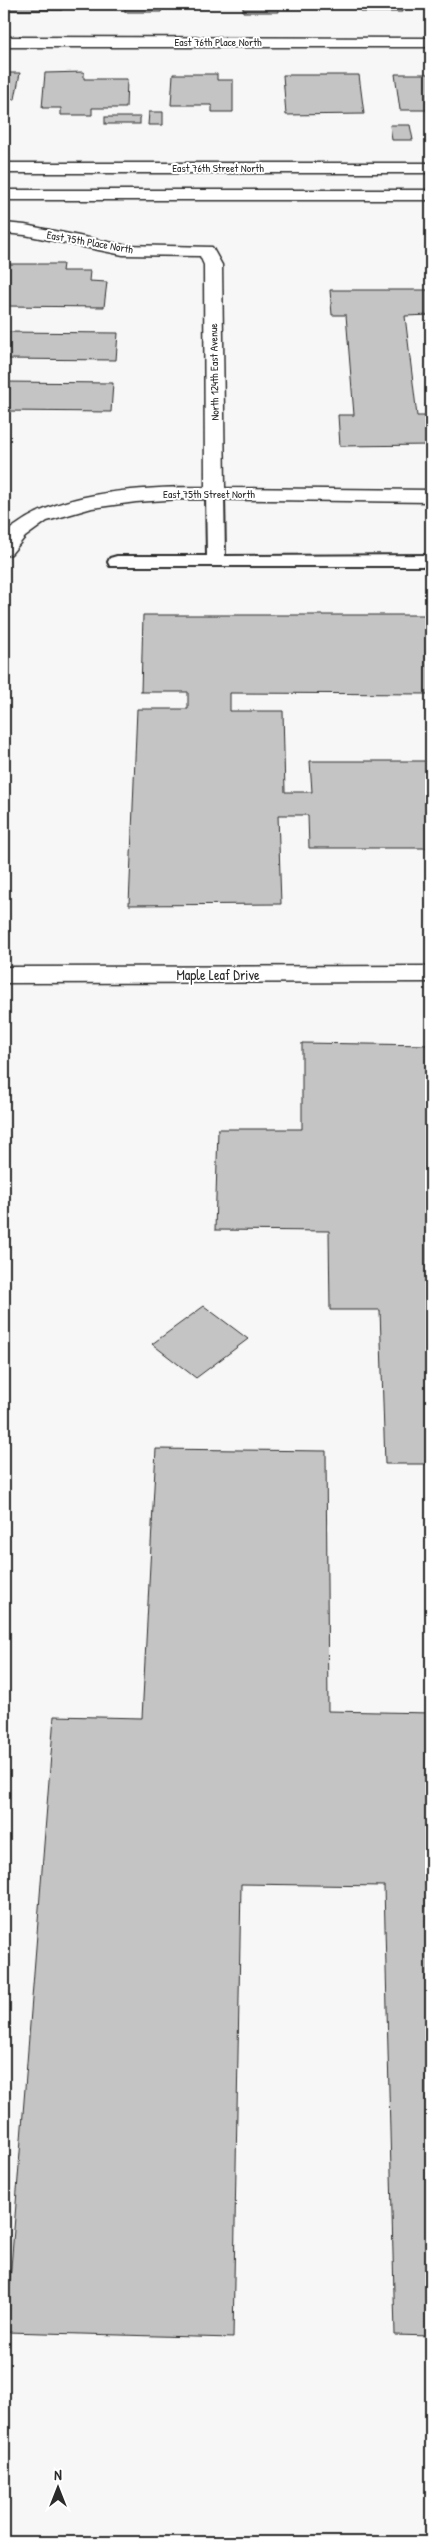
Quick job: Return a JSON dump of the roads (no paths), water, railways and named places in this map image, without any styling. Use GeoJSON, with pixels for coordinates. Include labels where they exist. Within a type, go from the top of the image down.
{"type":"FeatureCollection","features":[{"type":"Feature","properties":{"kind":"street","name":"East 76th Place North"},"geometry":{"type":"LineString","coordinates":[[4,42],[431,43]]}},
{"type":"Feature","properties":{"kind":"street","name":"East 76th Street North"},"geometry":{"type":"LineString","coordinates":[[4,168],[431,168]]}},
{"type":"Feature","properties":{"kind":"street"},"geometry":{"type":"LineString","coordinates":[[4,195],[431,195]]}},
{"type":"Feature","properties":{"kind":"street","name":"East 75th Place North"},"geometry":{"type":"LineString","coordinates":[[4,228],[26,230],[122,250],[206,251]]}},
{"type":"Feature","properties":{"kind":"street","name":"North 124th East Avenue"},"geometry":{"type":"LineString","coordinates":[[206,251],[213,265],[215,494]]}},
{"type":"Feature","properties":{"kind":"street","name":"East 75th Street North"},"geometry":{"type":"LineString","coordinates":[[4,550],[18,533],[40,517],[90,502],[136,496],[215,494],[431,496]]}},
{"type":"Feature","properties":{"kind":"street","name":"Maple Leaf Drive"},"geometry":{"type":"LineString","coordinates":[[4,975],[431,974]]}},
{"type":"Feature","properties":{"kind":"lane"},"geometry":{"type":"LineString","coordinates":[[215,494],[216,562]]}},
{"type":"Feature","properties":{"kind":"lane"},"geometry":{"type":"LineString","coordinates":[[117,562],[431,561]]}}]}
